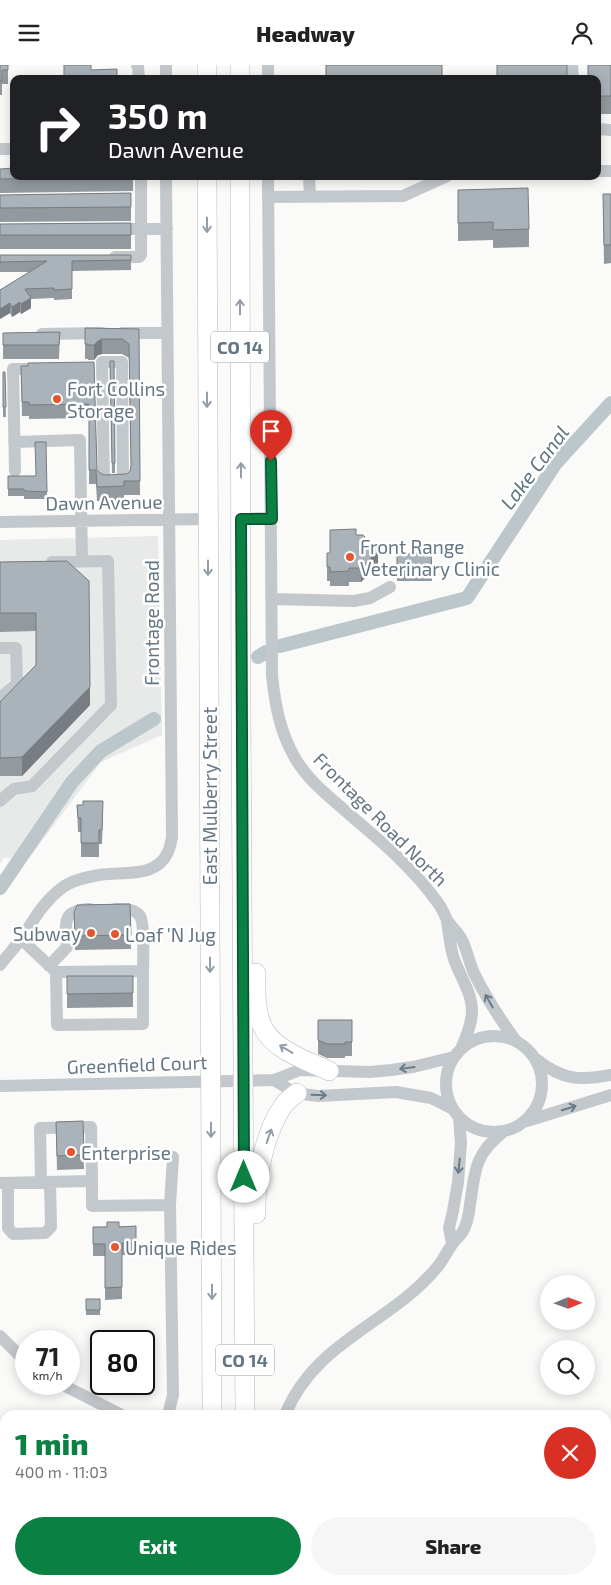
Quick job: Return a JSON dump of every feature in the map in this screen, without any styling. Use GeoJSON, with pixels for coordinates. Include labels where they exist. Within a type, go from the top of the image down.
{"type":"FeatureCollection","features":[{"type":"Feature","properties":{"kind":"highway","name":"East Mulberry Street"},"geometry":{"type":"LineString","coordinates":[[207,180],[212,1410]]}},
{"type":"Feature","properties":{"kind":"highway","name":"East Mulberry Street"},"geometry":{"type":"LineString","coordinates":[[240,180],[245,1410]]}},
{"type":"Feature","properties":{"kind":"highway"},"geometry":{"type":"LineString","coordinates":[[242,832],[255,886],[256,996],[261,1025],[271,1039],[283,1049],[329,1071]]}},
{"type":"Feature","properties":{"kind":"highway"},"geometry":{"type":"LineString","coordinates":[[244,1339],[255,1289],[256,1203],[261,1162],[275,1121],[284,1105],[297,1093]]}},
{"type":"Feature","properties":{"kind":"street"},"geometry":{"type":"LineString","coordinates":[[100,257],[139,257],[141,255],[141,229],[137,199],[140,180]]}},
{"type":"Feature","properties":{"kind":"street","name":"Frontage Road"},"geometry":{"type":"LineString","coordinates":[[0,965],[21,939],[44,903],[64,886],[99,875],[145,872],[155,867],[169,852],[172,837],[166,180]]}},
{"type":"Feature","properties":{"kind":"street","name":"Frontage Road North"},"geometry":{"type":"LineString","coordinates":[[268,180],[272,519],[271,599],[274,700],[280,724],[296,759],[307,775],[321,790],[398,857],[440,905],[447,921]]}},
{"type":"Feature","properties":{"kind":"street"},"geometry":{"type":"LineString","coordinates":[[309,180],[310,196]]}},
{"type":"Feature","properties":{"kind":"street"},"geometry":{"type":"LineString","coordinates":[[268,197],[403,196],[437,180]]}},
{"type":"Feature","properties":{"kind":"street"},"geometry":{"type":"LineString","coordinates":[[104,229],[166,229]]}},
{"type":"Feature","properties":{"kind":"street"},"geometry":{"type":"LineString","coordinates":[[30,334],[167,333]]}},
{"type":"Feature","properties":{"kind":"street"},"geometry":{"type":"LineString","coordinates":[[122,362],[123,481],[104,481],[97,368],[102,363],[122,362]]}},
{"type":"Feature","properties":{"kind":"street"},"geometry":{"type":"LineString","coordinates":[[15,471],[13,369],[53,369]]}},
{"type":"Feature","properties":{"kind":"street"},"geometry":{"type":"LineString","coordinates":[[14,442],[80,440],[82,561]]}},
{"type":"Feature","properties":{"kind":"street","name":"Dawn Avenue"},"geometry":{"type":"LineString","coordinates":[[0,521],[208,519]]}},
{"type":"Feature","properties":{"kind":"street"},"geometry":{"type":"LineString","coordinates":[[241,519],[272,519]]}},
{"type":"Feature","properties":{"kind":"street"},"geometry":{"type":"LineString","coordinates":[[0,801],[14,789],[32,786],[111,705],[108,561],[36,563]]}},
{"type":"Feature","properties":{"kind":"street"},"geometry":{"type":"LineString","coordinates":[[271,599],[354,601],[370,598],[390,587]]}},
{"type":"Feature","properties":{"kind":"street"},"geometry":{"type":"LineString","coordinates":[[0,648],[16,648],[17,684],[0,698]]}},
{"type":"Feature","properties":{"kind":"street"},"geometry":{"type":"LineString","coordinates":[[78,909],[126,909],[134,911],[140,917],[142,926],[143,971],[143,1024],[58,1025],[53,969],[67,947],[66,924],[72,911],[78,909]]}},
{"type":"Feature","properties":{"kind":"street"},"geometry":{"type":"LineString","coordinates":[[447,921],[461,939],[486,998],[516,1041]]}},
{"type":"Feature","properties":{"kind":"street"},"geometry":{"type":"LineString","coordinates":[[447,921],[453,957],[469,993],[472,1011],[472,1021],[446,1077],[448,1099],[456,1113],[462,1143],[458,1182],[449,1228],[452,1243]]}},
{"type":"Feature","properties":{"kind":"street"},"geometry":{"type":"LineString","coordinates":[[21,939],[53,969],[143,971]]}},
{"type":"Feature","properties":{"kind":"street"},"geometry":{"type":"LineString","coordinates":[[458,1053],[470,1043],[480,1038],[504,1036],[516,1041],[527,1049],[551,1071],[588,1079],[611,1075]]}},
{"type":"Feature","properties":{"kind":"street","name":"Greenfield Court"},"geometry":{"type":"LineString","coordinates":[[0,1087],[274,1079],[300,1071],[370,1072],[413,1067],[458,1053]]}},
{"type":"Feature","properties":{"kind":"street"},"geometry":{"type":"LineString","coordinates":[[527,1121],[536,1110],[541,1098],[543,1085],[541,1071],[536,1059]]}},
{"type":"Feature","properties":{"kind":"street"},"geometry":{"type":"LineString","coordinates":[[274,1079],[297,1093],[318,1096],[396,1092],[431,1098],[456,1113],[477,1130],[490,1133],[516,1128],[527,1121],[611,1095]]}},
{"type":"Feature","properties":{"kind":"street"},"geometry":{"type":"LineString","coordinates":[[92,1181],[46,1182],[4,1183],[8,1228],[13,1234],[45,1233],[50,1227],[46,1182],[40,1128],[91,1127],[92,1181],[92,1206],[170,1205]]}},
{"type":"Feature","properties":{"kind":"street"},"geometry":{"type":"LineString","coordinates":[[288,1410],[301,1384],[318,1364],[337,1347],[403,1299],[429,1277],[444,1258],[452,1243],[463,1231],[469,1214],[476,1167],[480,1158],[492,1141],[503,1132]]}},
{"type":"Feature","properties":{"kind":"street"},"geometry":{"type":"LineString","coordinates":[[169,1410],[173,1395],[170,1205],[173,1157]]}},
{"type":"Feature","properties":{"kind":"street"},"geometry":{"type":"LineString","coordinates":[[0,1336],[15,1352]]}},
{"type":"Feature","properties":{"kind":"street"},"geometry":{"type":"LineString","coordinates":[[80,1394],[112,1410]]}},
{"type":"Feature","properties":{"kind":"shaded area"},"geometry":{"type":"Polygon","coordinates":[[[158,536],[162,735],[101,762],[30,857],[4,858],[0,864],[0,540],[158,536]]]}},
{"type":"Feature","properties":{"kind":"building"},"geometry":{"type":"Polygon","coordinates":[[[0,65],[8,65],[8,70],[2,70],[2,81],[0,81],[0,65]]]}},
{"type":"Feature","properties":{"kind":"building"},"geometry":{"type":"Polygon","coordinates":[[[64,65],[91,65],[91,70],[117,69],[117,75],[64,75],[64,65]]]}},
{"type":"Feature","properties":{"kind":"building"},"geometry":{"type":"Polygon","coordinates":[[[326,65],[442,65],[442,75],[326,75],[326,65]]]}},
{"type":"Feature","properties":{"kind":"building"},"geometry":{"type":"Polygon","coordinates":[[[497,65],[567,65],[567,75],[497,75],[497,65]]]}},
{"type":"Feature","properties":{"kind":"building"},"geometry":{"type":"Polygon","coordinates":[[[588,65],[611,65],[611,96],[601,96],[601,75],[588,75],[588,65]]]}},
{"type":"Feature","properties":{"kind":"building"},"geometry":{"type":"Polygon","coordinates":[[[10,168],[10,179],[0,179],[0,169],[10,168]]]}},
{"type":"Feature","properties":{"kind":"building"},"geometry":{"type":"Polygon","coordinates":[[[528,188],[529,229],[493,230],[493,222],[458,223],[458,190],[528,188]]]}},
{"type":"Feature","properties":{"kind":"building"},"geometry":{"type":"Polygon","coordinates":[[[131,193],[131,207],[0,208],[0,195],[131,193]]]}},
{"type":"Feature","properties":{"kind":"building"},"geometry":{"type":"Polygon","coordinates":[[[603,194],[611,194],[611,245],[604,245],[603,194]]]}},
{"type":"Feature","properties":{"kind":"building"},"geometry":{"type":"Polygon","coordinates":[[[131,223],[131,235],[0,235],[0,224],[131,223]]]}},
{"type":"Feature","properties":{"kind":"building"},"geometry":{"type":"Polygon","coordinates":[[[0,255],[131,255],[131,260],[72,261],[72,289],[25,289],[31,298],[12,307],[10,303],[0,309],[0,290],[47,261],[0,262],[0,255]]]}},
{"type":"Feature","properties":{"kind":"building"},"geometry":{"type":"Polygon","coordinates":[[[85,328],[139,329],[140,481],[124,481],[124,486],[97,487],[96,470],[89,470],[89,404],[29,405],[29,402],[22,402],[21,366],[28,366],[28,363],[94,362],[97,470],[104,475],[127,474],[130,471],[129,344],[122,339],[102,339],[94,345],[85,344],[85,328]]]}},
{"type":"Feature","properties":{"kind":"building"},"geometry":{"type":"Polygon","coordinates":[[[60,332],[59,345],[3,345],[3,333],[60,332]]]}},
{"type":"Feature","properties":{"kind":"building"},"geometry":{"type":"Polygon","coordinates":[[[110,361],[114,361],[115,463],[112,463],[110,361]]]}},
{"type":"Feature","properties":{"kind":"building"},"geometry":{"type":"Polygon","coordinates":[[[3,372],[5,372],[6,407],[3,407],[3,372]]]}},
{"type":"Feature","properties":{"kind":"building"},"geometry":{"type":"Polygon","coordinates":[[[35,442],[46,442],[47,492],[8,489],[8,476],[36,476],[35,442]]]}},
{"type":"Feature","properties":{"kind":"building"},"geometry":{"type":"Polygon","coordinates":[[[356,529],[356,535],[363,535],[378,551],[361,568],[349,568],[349,571],[330,572],[330,567],[327,567],[327,553],[330,553],[330,530],[356,529]]]}},
{"type":"Feature","properties":{"kind":"building"},"geometry":{"type":"Polygon","coordinates":[[[397,554],[431,554],[432,571],[397,571],[397,554]]]}},
{"type":"Feature","properties":{"kind":"building"},"geometry":{"type":"Polygon","coordinates":[[[67,561],[89,581],[90,687],[22,757],[0,758],[0,702],[36,665],[36,613],[0,613],[0,562],[67,561]]]}},
{"type":"Feature","properties":{"kind":"building"},"geometry":{"type":"Polygon","coordinates":[[[83,801],[103,801],[102,830],[99,830],[99,843],[81,843],[81,818],[78,818],[77,805],[83,805],[83,801]]]}},
{"type":"Feature","properties":{"kind":"building"},"geometry":{"type":"Polygon","coordinates":[[[130,904],[131,935],[75,936],[74,912],[77,905],[130,904]]]}},
{"type":"Feature","properties":{"kind":"building"},"geometry":{"type":"Polygon","coordinates":[[[67,976],[133,976],[133,993],[67,994],[67,976]]]}},
{"type":"Feature","properties":{"kind":"building"},"geometry":{"type":"Polygon","coordinates":[[[318,1020],[352,1020],[352,1042],[327,1044],[318,1040],[318,1020]]]}},
{"type":"Feature","properties":{"kind":"building"},"geometry":{"type":"Polygon","coordinates":[[[83,1121],[84,1155],[57,1156],[56,1122],[83,1121]]]}},
{"type":"Feature","properties":{"kind":"building"},"geometry":{"type":"Polygon","coordinates":[[[107,1222],[119,1222],[119,1227],[136,1226],[136,1243],[122,1243],[122,1287],[105,1288],[105,1244],[93,1244],[93,1227],[107,1227],[107,1222]]]}},
{"type":"Feature","properties":{"kind":"building"},"geometry":{"type":"Polygon","coordinates":[[[86,1299],[100,1299],[100,1310],[86,1310],[86,1299]]]}},
{"type":"Feature","properties":{"kind":"waterway","name":"Lake Canal"},"geometry":{"type":"LineString","coordinates":[[280,646],[467,598],[556,463],[611,403]]}},
{"type":"Feature","properties":{"kind":"waterway","name":"Lake Canal"},"geometry":{"type":"LineString","coordinates":[[258,657],[266,652]]}},
{"type":"Feature","properties":{"kind":"waterway","name":"Lake Canal"},"geometry":{"type":"LineString","coordinates":[[0,888],[72,782],[101,751],[154,719]]}},
{"type":"Feature","properties":{"kind":"place","name":"Fort Collins Storage"},"geometry":{"type":"Point","coordinates":[57,399]}},
{"type":"Feature","properties":{"kind":"place","name":"Front Range Veterinary Clinic"},"geometry":{"type":"Point","coordinates":[350,557]}},
{"type":"Feature","properties":{"kind":"place","name":"Subway"},"geometry":{"type":"Point","coordinates":[91,933]}},
{"type":"Feature","properties":{"kind":"place","name":"Loaf 'N Jug"},"geometry":{"type":"Point","coordinates":[115,934]}},
{"type":"Feature","properties":{"kind":"place","name":"Enterprise"},"geometry":{"type":"Point","coordinates":[71,1152]}},
{"type":"Feature","properties":{"kind":"place","name":"Unique Rides"},"geometry":{"type":"Point","coordinates":[115,1247]}},
{"type":"Feature","properties":{"kind":"route"},"geometry":{"type":"LineString","coordinates":[[244,1177],[241,519],[272,519],[271,461]]}}]}
